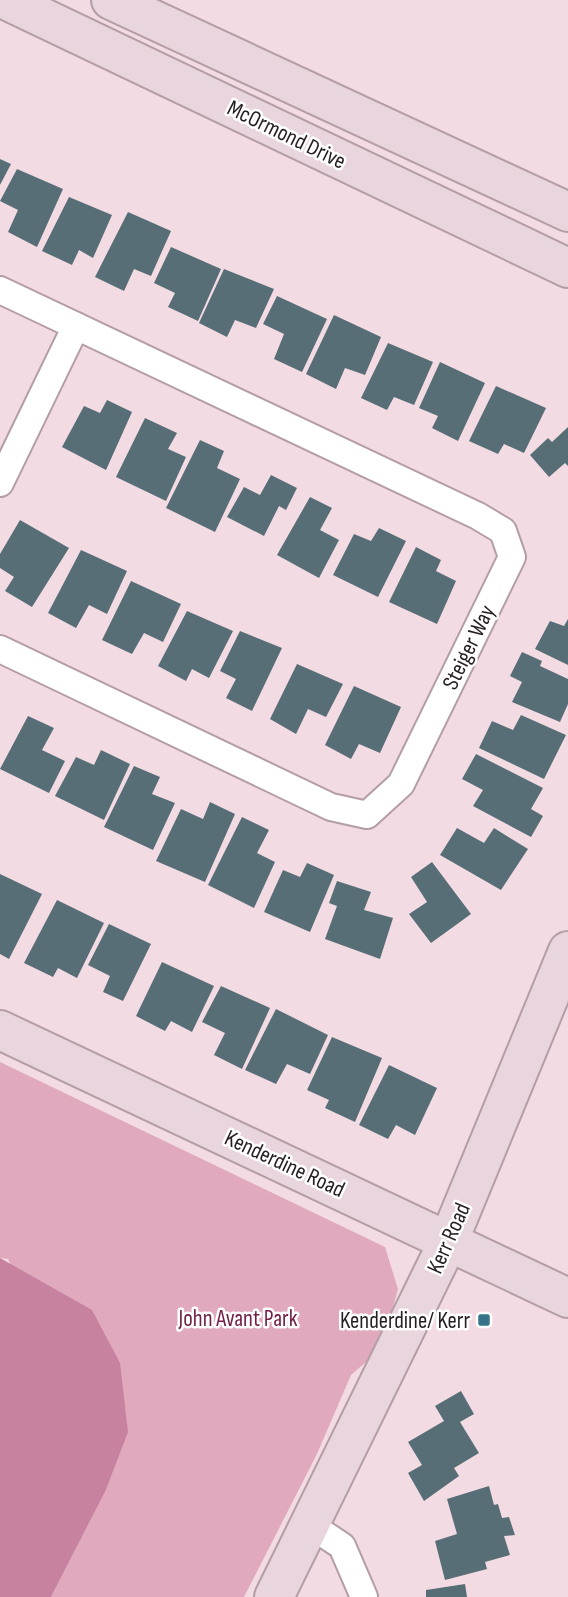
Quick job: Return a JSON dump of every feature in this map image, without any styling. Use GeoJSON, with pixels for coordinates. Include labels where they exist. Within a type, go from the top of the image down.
{"type":"FeatureCollection","features":[{"type":"Feature","properties":{"kind":"street","name":"McOrmond Drive"},"geometry":{"type":"LineString","coordinates":[[6,0],[568,268]]}},
{"type":"Feature","properties":{"kind":"street","name":"McOrmond Drive"},"geometry":{"type":"LineString","coordinates":[[111,0],[568,212]]}},
{"type":"Feature","properties":{"kind":"street"},"geometry":{"type":"LineString","coordinates":[[0,290],[76,326],[0,483]]}},
{"type":"Feature","properties":{"kind":"street","name":"Steiger Way"},"geometry":{"type":"LineString","coordinates":[[0,649],[331,807],[367,815],[401,784],[512,557],[503,531],[478,516],[76,326]]}},
{"type":"Feature","properties":{"kind":"street","name":"Kerr Road"},"geometry":{"type":"LineString","coordinates":[[274,1597],[449,1240],[562,979],[568,951]]}},
{"type":"Feature","properties":{"kind":"street","name":"Kenderdine Road"},"geometry":{"type":"LineString","coordinates":[[0,1030],[568,1298]]}},
{"type":"Feature","properties":{"kind":"street"},"geometry":{"type":"LineString","coordinates":[[310,1525],[342,1546],[364,1597]]}},
{"type":"Feature","properties":{"kind":"green space","name":"John Avant Park"},"geometry":{"type":"Polygon","coordinates":[[[0,1062],[385,1247],[398,1289],[381,1349],[351,1375],[317,1454],[244,1597],[51,1597],[105,1492],[8,1259],[0,1258],[0,1062]]]}},
{"type":"Feature","properties":{"kind":"shaded area"},"geometry":{"type":"Polygon","coordinates":[[[0,1258],[92,1310],[120,1363],[128,1432],[105,1492],[51,1597],[0,1597],[0,1258]]]}},
{"type":"Feature","properties":{"kind":"building"},"geometry":{"type":"Polygon","coordinates":[[[0,159],[11,164],[0,185],[0,159]]]}},
{"type":"Feature","properties":{"kind":"building"},"geometry":{"type":"Polygon","coordinates":[[[17,169],[63,189],[37,247],[8,232],[18,210],[0,201],[17,169]]]}},
{"type":"Feature","properties":{"kind":"building"},"geometry":{"type":"Polygon","coordinates":[[[69,197],[112,215],[93,258],[79,250],[72,265],[42,251],[69,197]]]}},
{"type":"Feature","properties":{"kind":"building"},"geometry":{"type":"Polygon","coordinates":[[[128,212],[171,231],[151,276],[134,269],[124,291],[95,277],[128,212]]]}},
{"type":"Feature","properties":{"kind":"building"},"geometry":{"type":"Polygon","coordinates":[[[171,247],[221,269],[198,321],[168,307],[175,293],[154,283],[171,247]]]}},
{"type":"Feature","properties":{"kind":"building"},"geometry":{"type":"Polygon","coordinates":[[[224,269],[274,289],[256,328],[235,320],[227,337],[199,323],[224,269]]]}},
{"type":"Feature","properties":{"kind":"building"},"geometry":{"type":"Polygon","coordinates":[[[277,296],[327,319],[302,372],[274,359],[284,334],[263,324],[277,296]]]}},
{"type":"Feature","properties":{"kind":"building"},"geometry":{"type":"Polygon","coordinates":[[[334,315],[381,337],[365,375],[345,368],[336,389],[306,374],[334,315]]]}},
{"type":"Feature","properties":{"kind":"building"},"geometry":{"type":"Polygon","coordinates":[[[388,343],[433,362],[414,405],[394,397],[387,410],[361,398],[388,343]]]}},
{"type":"Feature","properties":{"kind":"building"},"geometry":{"type":"Polygon","coordinates":[[[440,362],[485,383],[458,441],[432,428],[438,416],[419,408],[440,362]]]}},
{"type":"Feature","properties":{"kind":"building"},"geometry":{"type":"Polygon","coordinates":[[[496,386],[546,408],[524,453],[504,444],[498,454],[469,441],[496,386]]]}},
{"type":"Feature","properties":{"kind":"building"},"geometry":{"type":"Polygon","coordinates":[[[107,400],[132,412],[106,470],[62,447],[84,406],[100,413],[107,400]]]}},
{"type":"Feature","properties":{"kind":"building"},"geometry":{"type":"Polygon","coordinates":[[[145,418],[177,433],[168,449],[186,457],[166,501],[116,477],[145,418]]]}},
{"type":"Feature","properties":{"kind":"building"},"geometry":{"type":"Polygon","coordinates":[[[568,427],[568,466],[565,463],[549,477],[530,455],[548,438],[552,442],[568,427]]]}},
{"type":"Feature","properties":{"kind":"building"},"geometry":{"type":"Polygon","coordinates":[[[200,440],[224,451],[217,468],[240,479],[215,532],[166,508],[200,440]]]}},
{"type":"Feature","properties":{"kind":"building"},"geometry":{"type":"Polygon","coordinates":[[[271,475],[297,488],[286,510],[279,506],[264,536],[227,517],[244,487],[260,495],[271,475]]]}},
{"type":"Feature","properties":{"kind":"building"},"geometry":{"type":"Polygon","coordinates":[[[310,497],[332,508],[320,530],[339,540],[319,578],[277,555],[310,497]]]}},
{"type":"Feature","properties":{"kind":"building"},"geometry":{"type":"Polygon","coordinates":[[[20,520],[69,548],[32,607],[5,591],[14,577],[0,568],[0,554],[20,520]]]}},
{"type":"Feature","properties":{"kind":"building"},"geometry":{"type":"Polygon","coordinates":[[[379,528],[406,541],[378,597],[333,575],[354,534],[371,541],[379,528]]]}},
{"type":"Feature","properties":{"kind":"building"},"geometry":{"type":"Polygon","coordinates":[[[416,547],[441,560],[436,571],[456,581],[437,624],[389,602],[416,547]]]}},
{"type":"Feature","properties":{"kind":"building"},"geometry":{"type":"Polygon","coordinates":[[[81,550],[127,571],[107,614],[89,605],[76,628],[48,613],[81,550]]]}},
{"type":"Feature","properties":{"kind":"building"},"geometry":{"type":"Polygon","coordinates":[[[131,581],[181,604],[163,642],[144,633],[132,654],[102,640],[131,581]]]}},
{"type":"Feature","properties":{"kind":"building"},"geometry":{"type":"Polygon","coordinates":[[[187,611],[233,631],[209,678],[192,669],[186,681],[158,666],[187,611]]]}},
{"type":"Feature","properties":{"kind":"building"},"geometry":{"type":"Polygon","coordinates":[[[568,619],[568,665],[535,649],[550,621],[564,626],[568,619]]]}},
{"type":"Feature","properties":{"kind":"building"},"geometry":{"type":"Polygon","coordinates":[[[240,631],[282,648],[252,711],[226,698],[236,679],[220,671],[240,631]]]}},
{"type":"Feature","properties":{"kind":"building"},"geometry":{"type":"Polygon","coordinates":[[[522,652],[542,661],[540,666],[568,679],[568,704],[560,722],[512,702],[522,682],[510,676],[522,652]]]}},
{"type":"Feature","properties":{"kind":"building"},"geometry":{"type":"Polygon","coordinates":[[[297,664],[343,684],[326,717],[308,709],[296,734],[270,719],[297,664]]]}},
{"type":"Feature","properties":{"kind":"building"},"geometry":{"type":"Polygon","coordinates":[[[354,686],[401,707],[380,753],[359,744],[351,759],[325,745],[354,686]]]}},
{"type":"Feature","properties":{"kind":"building"},"geometry":{"type":"Polygon","coordinates":[[[521,715],[566,735],[544,779],[479,748],[492,721],[513,730],[521,715]]]}},
{"type":"Feature","properties":{"kind":"building"},"geometry":{"type":"Polygon","coordinates":[[[28,716],[54,728],[42,750],[65,761],[49,793],[0,769],[28,716]]]}},
{"type":"Feature","properties":{"kind":"building"},"geometry":{"type":"Polygon","coordinates":[[[101,750],[130,764],[104,820],[55,796],[76,757],[94,765],[101,750]]]}},
{"type":"Feature","properties":{"kind":"building"},"geometry":{"type":"Polygon","coordinates":[[[476,754],[543,788],[531,809],[543,816],[531,837],[473,806],[483,790],[462,779],[476,754]]]}},
{"type":"Feature","properties":{"kind":"building"},"geometry":{"type":"Polygon","coordinates":[[[134,766],[160,777],[152,794],[175,803],[153,850],[104,827],[134,766]]]}},
{"type":"Feature","properties":{"kind":"building"},"geometry":{"type":"Polygon","coordinates":[[[210,802],[235,814],[205,882],[156,861],[181,809],[203,819],[210,802]]]}},
{"type":"Feature","properties":{"kind":"building"},"geometry":{"type":"Polygon","coordinates":[[[242,817],[269,830],[257,853],[275,862],[254,908],[208,885],[242,817]]]}},
{"type":"Feature","properties":{"kind":"building"},"geometry":{"type":"Polygon","coordinates":[[[457,828],[484,843],[494,828],[528,849],[501,890],[440,855],[457,828]]]}},
{"type":"Feature","properties":{"kind":"building"},"geometry":{"type":"Polygon","coordinates":[[[432,862],[471,914],[431,943],[409,914],[427,902],[411,877],[432,862]]]}},
{"type":"Feature","properties":{"kind":"building"},"geometry":{"type":"Polygon","coordinates":[[[307,863],[334,875],[310,932],[264,912],[283,870],[300,877],[307,863]]]}},
{"type":"Feature","properties":{"kind":"building"},"geometry":{"type":"Polygon","coordinates":[[[0,874],[42,894],[9,959],[0,954],[0,874]]]}},
{"type":"Feature","properties":{"kind":"building"},"geometry":{"type":"Polygon","coordinates":[[[337,881],[371,892],[364,910],[393,918],[380,959],[325,939],[337,906],[329,903],[337,881]]]}},
{"type":"Feature","properties":{"kind":"building"},"geometry":{"type":"Polygon","coordinates":[[[57,900],[104,923],[77,978],[58,968],[53,977],[24,963],[57,900]]]}},
{"type":"Feature","properties":{"kind":"building"},"geometry":{"type":"Polygon","coordinates":[[[109,924],[151,944],[123,1001],[103,992],[110,976],[88,965],[109,924]]]}},
{"type":"Feature","properties":{"kind":"building"},"geometry":{"type":"Polygon","coordinates":[[[162,962],[214,986],[192,1032],[171,1021],[165,1031],[136,1016],[162,962]]]}},
{"type":"Feature","properties":{"kind":"building"},"geometry":{"type":"Polygon","coordinates":[[[221,986],[270,1008],[242,1069],[214,1055],[225,1033],[202,1022],[221,986]]]}},
{"type":"Feature","properties":{"kind":"building"},"geometry":{"type":"Polygon","coordinates":[[[276,1009],[328,1035],[310,1074],[287,1064],[276,1084],[245,1070],[276,1009]]]}},
{"type":"Feature","properties":{"kind":"building"},"geometry":{"type":"Polygon","coordinates":[[[332,1037],[382,1058],[355,1122],[325,1108],[329,1100],[307,1090],[332,1037]]]}},
{"type":"Feature","properties":{"kind":"building"},"geometry":{"type":"Polygon","coordinates":[[[389,1065],[437,1088],[415,1135],[396,1125],[388,1139],[359,1125],[389,1065]]]}},
{"type":"Feature","properties":{"kind":"building"},"geometry":{"type":"Polygon","coordinates":[[[461,1391],[474,1414],[460,1422],[479,1453],[454,1468],[459,1476],[424,1501],[408,1473],[422,1465],[408,1442],[444,1421],[435,1406],[461,1391]]]}},
{"type":"Feature","properties":{"kind":"building"},"geometry":{"type":"Polygon","coordinates":[[[489,1486],[494,1505],[498,1504],[502,1518],[509,1517],[515,1535],[504,1536],[510,1555],[485,1562],[487,1569],[445,1580],[435,1541],[457,1534],[447,1499],[489,1486]]]}},
{"type":"Feature","properties":{"kind":"building"},"geometry":{"type":"Polygon","coordinates":[[[465,1584],[467,1597],[426,1597],[426,1590],[465,1584]]]}},
{"type":"Feature","properties":{"kind":"place","name":"Kenderdine/ Kerr"},"geometry":{"type":"Point","coordinates":[484,1320]}}]}
